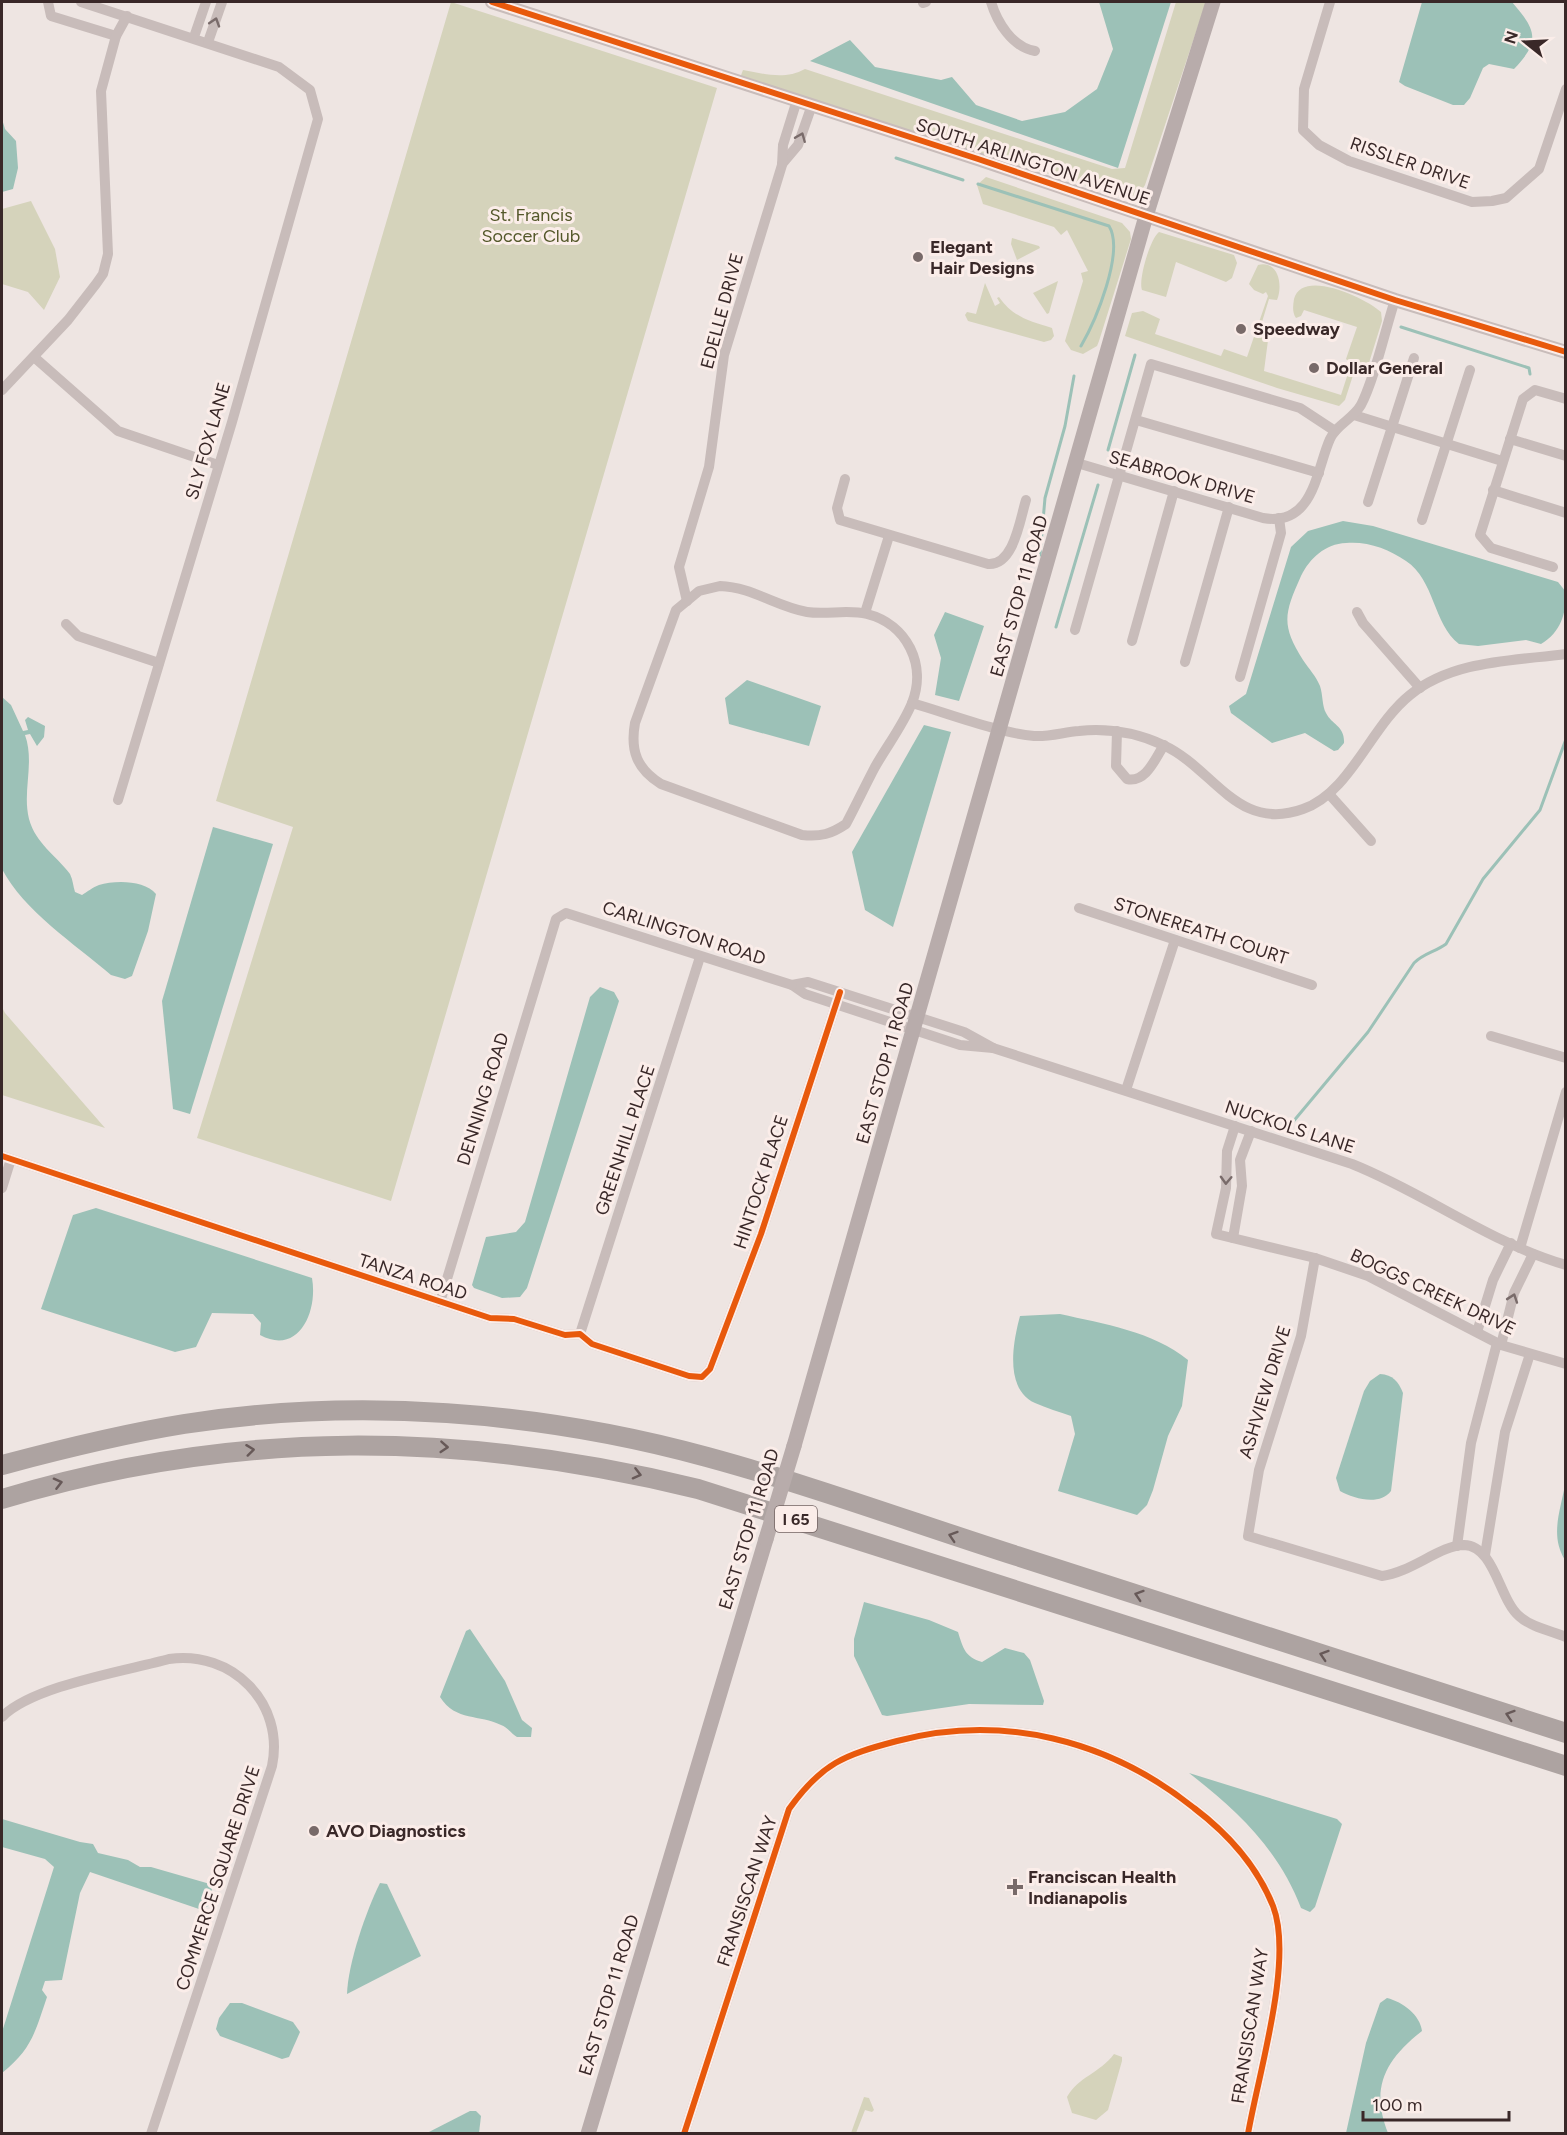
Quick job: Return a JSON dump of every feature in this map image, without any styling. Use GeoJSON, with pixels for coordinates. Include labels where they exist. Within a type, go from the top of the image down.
{"type":"FeatureCollection","features":[{"type":"Feature","properties":{"kind":"highway","name":"I 65"},"geometry":{"type":"LineString","coordinates":[[2,1465],[99,1439],[188,1423],[263,1415],[342,1411],[424,1413],[496,1418],[571,1428],[708,1457],[1566,1733]]}},
{"type":"Feature","properties":{"kind":"highway","name":"I 65"},"geometry":{"type":"LineString","coordinates":[[2,1498],[104,1472],[265,1448],[340,1444],[422,1445],[502,1452],[608,1467],[698,1489],[1566,1766]]}},
{"type":"Feature","properties":{"kind":"main road","name":"EAST STOP 11 ROAD"},"geometry":{"type":"LineString","coordinates":[[588,2133],[794,1446],[1146,216],[1213,2]]}},
{"type":"Feature","properties":{"kind":"street"},"geometry":{"type":"LineString","coordinates":[[81,2],[208,42],[222,2]]}},
{"type":"Feature","properties":{"kind":"street"},"geometry":{"type":"LineString","coordinates":[[194,38],[206,2]]}},
{"type":"Feature","properties":{"kind":"street","name":"SOUTH ARLINGTON AVENUE"},"geometry":{"type":"LineString","coordinates":[[492,2],[797,100],[1395,300],[1566,352]]}},
{"type":"Feature","properties":{"kind":"street"},"geometry":{"type":"LineString","coordinates":[[991,2],[998,19],[1014,41],[1035,51]]}},
{"type":"Feature","properties":{"kind":"street","name":"RISSLER DRIVE"},"geometry":{"type":"LineString","coordinates":[[1330,2],[1304,89],[1303,130],[1319,145],[1349,161],[1472,202],[1506,198],[1539,169],[1566,89]]}},
{"type":"Feature","properties":{"kind":"street"},"geometry":{"type":"LineString","coordinates":[[48,4],[51,16],[116,36]]}},
{"type":"Feature","properties":{"kind":"street"},"geometry":{"type":"LineString","coordinates":[[2,390],[34,357],[103,274],[108,254],[101,92],[116,36],[127,16]]}},
{"type":"Feature","properties":{"kind":"street","name":"SLY FOX LANE"},"geometry":{"type":"LineString","coordinates":[[118,800],[318,119],[310,90],[279,67],[208,42]]}},
{"type":"Feature","properties":{"kind":"street","name":"EDELLE DRIVE"},"geometry":{"type":"LineString","coordinates":[[687,601],[679,567],[709,466],[724,355],[782,165],[783,145],[797,100]]}},
{"type":"Feature","properties":{"kind":"street"},"geometry":{"type":"LineString","coordinates":[[782,165],[798,145],[812,105]]}},
{"type":"Feature","properties":{"kind":"street"},"geometry":{"type":"LineString","coordinates":[[1240,677],[1281,533],[1279,518],[1303,506],[1311,497],[1335,431],[1354,415],[1361,405],[1395,300]]}},
{"type":"Feature","properties":{"kind":"street"},"geometry":{"type":"LineString","coordinates":[[34,357],[118,431],[218,465]]}},
{"type":"Feature","properties":{"kind":"street"},"geometry":{"type":"LineString","coordinates":[[1368,502],[1414,358]]}},
{"type":"Feature","properties":{"kind":"street"},"geometry":{"type":"LineString","coordinates":[[1075,630],[1152,364],[1303,408],[1335,431]]}},
{"type":"Feature","properties":{"kind":"street"},"geometry":{"type":"LineString","coordinates":[[1422,520],[1470,370]]}},
{"type":"Feature","properties":{"kind":"street"},"geometry":{"type":"LineString","coordinates":[[1553,567],[1491,548],[1480,535],[1523,399],[1531,392],[1540,391],[1566,399]]}},
{"type":"Feature","properties":{"kind":"street"},"geometry":{"type":"LineString","coordinates":[[1354,415],[1502,461]]}},
{"type":"Feature","properties":{"kind":"street"},"geometry":{"type":"LineString","coordinates":[[1136,420],[1319,473]]}},
{"type":"Feature","properties":{"kind":"street"},"geometry":{"type":"LineString","coordinates":[[1510,438],[1566,456]]}},
{"type":"Feature","properties":{"kind":"street","name":"SEABROOK DRIVE"},"geometry":{"type":"LineString","coordinates":[[1077,463],[1263,518],[1279,518]]}},
{"type":"Feature","properties":{"kind":"street"},"geometry":{"type":"LineString","coordinates":[[845,479],[837,508],[840,520],[889,536],[994,564],[1004,558],[1010,550],[1026,500]]}},
{"type":"Feature","properties":{"kind":"street"},"geometry":{"type":"LineString","coordinates":[[1493,490],[1566,513]]}},
{"type":"Feature","properties":{"kind":"street"},"geometry":{"type":"LineString","coordinates":[[1132,641],[1174,491]]}},
{"type":"Feature","properties":{"kind":"street"},"geometry":{"type":"LineString","coordinates":[[1185,662],[1229,507]]}},
{"type":"Feature","properties":{"kind":"street"},"geometry":{"type":"LineString","coordinates":[[865,613],[889,536]]}},
{"type":"Feature","properties":{"kind":"street"},"geometry":{"type":"LineString","coordinates":[[720,586],[738,587],[801,611],[819,614],[865,613],[891,625],[905,638],[914,652],[917,666],[912,703],[846,824],[831,834],[817,837],[802,835],[661,784],[645,774],[632,740],[635,723],[676,609],[687,601],[699,591],[720,586]]}},
{"type":"Feature","properties":{"kind":"street"},"geometry":{"type":"LineString","coordinates":[[1357,612],[1420,688]]}},
{"type":"Feature","properties":{"kind":"street"},"geometry":{"type":"LineString","coordinates":[[66,624],[78,636],[159,663]]}},
{"type":"Feature","properties":{"kind":"street"},"geometry":{"type":"LineString","coordinates":[[912,703],[1001,729],[1042,736],[1079,731],[1117,731],[1164,745],[1191,762],[1230,799],[1256,811],[1292,813],[1310,807],[1329,794],[1395,708],[1420,688],[1463,668],[1566,654]]}},
{"type":"Feature","properties":{"kind":"street"},"geometry":{"type":"LineString","coordinates":[[1117,731],[1116,766],[1127,779],[1137,779],[1146,773],[1164,745]]}},
{"type":"Feature","properties":{"kind":"street"},"geometry":{"type":"LineString","coordinates":[[1329,794],[1371,841]]}},
{"type":"Feature","properties":{"kind":"street","name":"STONEREATH COURT"},"geometry":{"type":"LineString","coordinates":[[1079,908],[1312,985]]}},
{"type":"Feature","properties":{"kind":"street","name":"CARLINGTON ROAD"},"geometry":{"type":"LineString","coordinates":[[566,913],[792,985],[805,994],[836,1004],[916,1024]]}},
{"type":"Feature","properties":{"kind":"street","name":"DENNING ROAD"},"geometry":{"type":"LineString","coordinates":[[440,1302],[553,921],[566,913]]}},
{"type":"Feature","properties":{"kind":"street"},"geometry":{"type":"LineString","coordinates":[[1126,1090],[1175,940]]}},
{"type":"Feature","properties":{"kind":"street","name":"GREENHILL PLACE"},"geometry":{"type":"LineString","coordinates":[[580,1334],[700,957]]}},
{"type":"Feature","properties":{"kind":"street","name":"CARLINGTON ROAD"},"geometry":{"type":"LineString","coordinates":[[792,985],[808,982],[840,992],[916,1024]]}},
{"type":"Feature","properties":{"kind":"street","name":"HINTOCK PLACE"},"geometry":{"type":"LineString","coordinates":[[702,1377],[710,1369],[757,1244],[840,992]]}},
{"type":"Feature","properties":{"kind":"street","name":"NUCKOLS LANE"},"geometry":{"type":"LineString","coordinates":[[916,1024],[960,1045],[993,1048],[1382,1176],[1533,1254],[1566,1264]]}},
{"type":"Feature","properties":{"kind":"street"},"geometry":{"type":"LineString","coordinates":[[1491,1036],[1566,1058]]}},
{"type":"Feature","properties":{"kind":"street"},"geometry":{"type":"LineString","coordinates":[[1477,1332],[1493,1280],[1515,1245],[1566,1092]]}},
{"type":"Feature","properties":{"kind":"street","name":"BOGGS CREEK DRIVE"},"geometry":{"type":"LineString","coordinates":[[1234,1126],[1227,1151],[1226,1188],[1216,1234],[1315,1258],[1379,1281],[1499,1344],[1566,1364]]}},
{"type":"Feature","properties":{"kind":"street"},"geometry":{"type":"LineString","coordinates":[[1233,1238],[1242,1186],[1240,1160],[1251,1131]]}},
{"type":"Feature","properties":{"kind":"street"},"geometry":{"type":"LineString","coordinates":[[2,1188],[6,1158]]}},
{"type":"Feature","properties":{"kind":"street","name":"TANZA ROAD"},"geometry":{"type":"LineString","coordinates":[[6,1158],[490,1318],[514,1319],[565,1335],[580,1334],[592,1344],[689,1376],[702,1377]]}},
{"type":"Feature","properties":{"kind":"street"},"geometry":{"type":"LineString","coordinates":[[1533,1254],[1514,1293],[1472,1436],[1457,1546],[1469,1546],[1485,1555],[1517,1615],[1527,1622],[1566,1636]]}},
{"type":"Feature","properties":{"kind":"street","name":"ASHVIEW DRIVE"},"geometry":{"type":"LineString","coordinates":[[1315,1258],[1301,1336],[1259,1470],[1248,1536],[1382,1576],[1400,1572],[1457,1546]]}},
{"type":"Feature","properties":{"kind":"street"},"geometry":{"type":"LineString","coordinates":[[1485,1555],[1505,1432],[1530,1354]]}},
{"type":"Feature","properties":{"kind":"street","name":"COMMERCE SQUARE DRIVE"},"geometry":{"type":"LineString","coordinates":[[2,1717],[15,1705],[39,1694],[169,1659],[206,1660],[236,1673],[255,1691],[272,1724],[274,1759],[151,2133]]}},
{"type":"Feature","properties":{"kind":"street","name":"FRANSISCAN WAY"},"geometry":{"type":"LineString","coordinates":[[684,2133],[789,1809],[808,1783],[837,1760],[871,1748],[928,1733],[981,1729],[1049,1736],[1125,1762],[1165,1785],[1215,1824],[1254,1871],[1273,1906],[1279,1937],[1276,1982],[1248,2133]]}},
{"type":"Feature","properties":{"kind":"green space","name":"St. Francis Soccer Club"},"geometry":{"type":"Polygon","coordinates":[[[451,2],[717,88],[391,1201],[197,1138],[293,827],[216,801],[451,2]]]}},
{"type":"Feature","properties":{"kind":"green space"},"geometry":{"type":"Polygon","coordinates":[[[1176,2],[1206,2],[1145,185],[1137,197],[1130,199],[740,78],[743,70],[782,75],[805,69],[1112,169],[1125,168],[1176,2]]]}},
{"type":"Feature","properties":{"kind":"green space"},"geometry":{"type":"Polygon","coordinates":[[[986,177],[1122,223],[1130,232],[1131,239],[1097,346],[1083,354],[1071,350],[1065,341],[1083,281],[1081,273],[1088,271],[1067,230],[1061,235],[1054,227],[983,204],[977,185],[986,177]]]}},
{"type":"Feature","properties":{"kind":"green space"},"geometry":{"type":"Polygon","coordinates":[[[31,201],[55,249],[60,277],[44,310],[28,292],[2,284],[2,209],[31,201]]]}},
{"type":"Feature","properties":{"kind":"green space"},"geometry":{"type":"Polygon","coordinates":[[[1159,232],[1234,255],[1237,263],[1232,278],[1226,282],[1176,262],[1166,297],[1142,290],[1146,260],[1159,232]]]}},
{"type":"Feature","properties":{"kind":"green space"},"geometry":{"type":"Polygon","coordinates":[[[1012,238],[1040,248],[1017,260],[1011,244],[1012,238]]]}},
{"type":"Feature","properties":{"kind":"green space"},"geometry":{"type":"Polygon","coordinates":[[[1265,264],[1275,270],[1280,288],[1277,300],[1269,299],[1262,322],[1270,325],[1264,371],[1341,395],[1351,364],[1346,359],[1357,327],[1304,310],[1301,316],[1296,318],[1293,304],[1299,290],[1309,286],[1335,289],[1362,300],[1381,312],[1382,321],[1368,366],[1357,363],[1345,400],[1339,406],[1277,388],[1125,336],[1132,313],[1143,311],[1160,319],[1155,334],[1221,356],[1224,349],[1247,357],[1268,296],[1266,292],[1263,294],[1254,290],[1249,284],[1258,265],[1265,264]]]}},
{"type":"Feature","properties":{"kind":"green space"},"geometry":{"type":"Polygon","coordinates":[[[1058,281],[1049,313],[1047,314],[1033,293],[1058,281]]]}},
{"type":"Feature","properties":{"kind":"green space"},"geometry":{"type":"Polygon","coordinates":[[[985,283],[995,306],[1000,303],[997,298],[999,297],[1016,314],[1052,328],[1054,336],[1051,340],[1044,342],[968,321],[965,315],[967,312],[976,314],[985,283]]]}},
{"type":"Feature","properties":{"kind":"green space"},"geometry":{"type":"Polygon","coordinates":[[[2,1007],[5,1013],[105,1128],[2,1095],[2,1007]]]}},
{"type":"Feature","properties":{"kind":"green space"},"geometry":{"type":"Polygon","coordinates":[[[1114,2054],[1122,2057],[1122,2061],[1108,2110],[1096,2120],[1072,2113],[1067,2097],[1077,2085],[1114,2054]]]}},
{"type":"Feature","properties":{"kind":"green space"},"geometry":{"type":"Polygon","coordinates":[[[864,2097],[869,2098],[874,2110],[872,2112],[865,2110],[856,2133],[851,2133],[864,2097]]]}},
{"type":"Feature","properties":{"kind":"water"},"geometry":{"type":"Polygon","coordinates":[[[1099,2],[1171,2],[1118,168],[810,61],[850,40],[875,67],[941,80],[952,77],[976,105],[1022,121],[1065,112],[1097,89],[1113,49],[1099,2]]]}},
{"type":"Feature","properties":{"kind":"water"},"geometry":{"type":"Polygon","coordinates":[[[1422,2],[1512,2],[1530,27],[1532,42],[1529,50],[1514,69],[1489,64],[1483,68],[1470,98],[1464,105],[1453,105],[1405,86],[1399,82],[1422,2]]]}},
{"type":"Feature","properties":{"kind":"water"},"geometry":{"type":"Polygon","coordinates":[[[2,119],[5,129],[16,141],[18,168],[13,189],[2,192],[2,119]]]}},
{"type":"Feature","properties":{"kind":"water"},"geometry":{"type":"Polygon","coordinates":[[[1343,521],[1373,526],[1558,582],[1566,592],[1561,622],[1553,634],[1541,644],[1526,640],[1478,646],[1459,644],[1444,625],[1423,579],[1406,561],[1370,545],[1354,543],[1331,546],[1319,553],[1305,569],[1291,600],[1287,619],[1296,648],[1318,682],[1325,710],[1340,729],[1344,743],[1334,751],[1305,733],[1272,743],[1231,713],[1229,706],[1246,694],[1291,547],[1308,531],[1343,521]]]}},
{"type":"Feature","properties":{"kind":"water"},"geometry":{"type":"Polygon","coordinates":[[[945,612],[984,626],[959,701],[935,695],[941,658],[934,635],[945,612]]]}},
{"type":"Feature","properties":{"kind":"water"},"geometry":{"type":"Polygon","coordinates":[[[747,680],[821,706],[809,746],[729,724],[725,698],[747,680]]]}},
{"type":"Feature","properties":{"kind":"water"},"geometry":{"type":"Polygon","coordinates":[[[2,697],[11,705],[23,731],[28,730],[25,720],[28,717],[45,726],[44,737],[37,746],[30,734],[25,735],[29,756],[27,808],[36,835],[70,874],[75,892],[82,895],[99,885],[129,882],[145,886],[156,894],[148,931],[132,976],[125,979],[111,975],[67,939],[23,899],[2,869],[2,697]]]}},
{"type":"Feature","properties":{"kind":"water"},"geometry":{"type":"Polygon","coordinates":[[[924,725],[951,732],[893,927],[865,910],[852,852],[924,725]]]}},
{"type":"Feature","properties":{"kind":"water"},"geometry":{"type":"Polygon","coordinates":[[[213,827],[273,844],[190,1114],[173,1109],[162,1001],[213,827]]]}},
{"type":"Feature","properties":{"kind":"water"},"geometry":{"type":"Polygon","coordinates":[[[600,987],[614,992],[619,1001],[527,1288],[520,1297],[502,1298],[474,1288],[472,1285],[486,1237],[516,1232],[525,1222],[590,997],[600,987]]]}},
{"type":"Feature","properties":{"kind":"water"},"geometry":{"type":"Polygon","coordinates":[[[96,1208],[312,1278],[312,1304],[303,1327],[295,1335],[285,1340],[274,1340],[260,1335],[261,1323],[253,1314],[212,1313],[196,1347],[175,1352],[41,1309],[73,1215],[96,1208]]]}},
{"type":"Feature","properties":{"kind":"water"},"geometry":{"type":"Polygon","coordinates":[[[1060,1314],[1143,1335],[1174,1350],[1188,1360],[1182,1406],[1168,1436],[1147,1505],[1137,1515],[1058,1491],[1075,1434],[1071,1416],[1039,1405],[1025,1396],[1015,1376],[1013,1351],[1020,1316],[1060,1314]]]}},
{"type":"Feature","properties":{"kind":"water"},"geometry":{"type":"Polygon","coordinates":[[[1380,1374],[1394,1379],[1403,1393],[1391,1491],[1386,1496],[1367,1500],[1340,1491],[1336,1478],[1364,1391],[1370,1381],[1380,1374]]]}},
{"type":"Feature","properties":{"kind":"water"},"geometry":{"type":"Polygon","coordinates":[[[1565,1485],[1565,1560],[1560,1551],[1557,1533],[1565,1485]]]}},
{"type":"Feature","properties":{"kind":"water"},"geometry":{"type":"Polygon","coordinates":[[[864,1602],[929,1620],[958,1632],[966,1651],[982,1662],[1005,1648],[1024,1653],[1030,1660],[1044,1701],[1043,1705],[969,1704],[882,1715],[854,1656],[854,1639],[864,1602]]]}},
{"type":"Feature","properties":{"kind":"water"},"geometry":{"type":"Polygon","coordinates":[[[470,1629],[505,1681],[522,1720],[532,1728],[531,1737],[517,1737],[505,1727],[493,1722],[461,1714],[446,1705],[440,1697],[466,1631],[470,1629]]]}},
{"type":"Feature","properties":{"kind":"water"},"geometry":{"type":"Polygon","coordinates":[[[1189,1773],[1337,1819],[1342,1824],[1315,1907],[1310,1912],[1301,1908],[1281,1868],[1255,1833],[1224,1802],[1189,1773]]]}},
{"type":"Feature","properties":{"kind":"water"},"geometry":{"type":"Polygon","coordinates":[[[2,1819],[93,1844],[98,1853],[128,1860],[140,1867],[151,1867],[210,1884],[213,1897],[208,1906],[199,1909],[90,1872],[80,1893],[62,1980],[45,1981],[42,1990],[47,1997],[31,2039],[20,2056],[2,2073],[2,2032],[54,1867],[45,1859],[2,1847],[2,1819]]]}},
{"type":"Feature","properties":{"kind":"water"},"geometry":{"type":"Polygon","coordinates":[[[380,1883],[387,1884],[421,1956],[347,1994],[359,1937],[380,1883]]]}},
{"type":"Feature","properties":{"kind":"water"},"geometry":{"type":"Polygon","coordinates":[[[1387,1998],[1410,2010],[1421,2025],[1422,2031],[1399,2053],[1384,2076],[1381,2102],[1388,2133],[1346,2133],[1366,2043],[1380,2003],[1387,1998]]]}},
{"type":"Feature","properties":{"kind":"water"},"geometry":{"type":"Polygon","coordinates":[[[230,2003],[242,2003],[293,2022],[300,2032],[289,2057],[282,2059],[220,2036],[216,2029],[219,2018],[230,2003]]]}},
{"type":"Feature","properties":{"kind":"water"},"geometry":{"type":"Polygon","coordinates":[[[470,2111],[476,2111],[481,2116],[479,2133],[427,2133],[470,2111]]]}},
{"type":"Feature","properties":{"kind":"waterway"},"geometry":{"type":"LineString","coordinates":[[896,158],[963,180]]}},
{"type":"Feature","properties":{"kind":"waterway"},"geometry":{"type":"LineString","coordinates":[[978,184],[1109,226],[1113,238],[1111,269],[1094,321],[1081,346]]}},
{"type":"Feature","properties":{"kind":"waterway"},"geometry":{"type":"LineString","coordinates":[[1401,327],[1529,368],[1530,374]]}},
{"type":"Feature","properties":{"kind":"waterway"},"geometry":{"type":"LineString","coordinates":[[1108,450],[1135,355]]}},
{"type":"Feature","properties":{"kind":"waterway"},"geometry":{"type":"LineString","coordinates":[[1040,555],[1045,498],[1065,426],[1074,376]]}},
{"type":"Feature","properties":{"kind":"waterway"},"geometry":{"type":"LineString","coordinates":[[1056,627],[1098,485]]}},
{"type":"Feature","properties":{"kind":"waterway"},"geometry":{"type":"LineString","coordinates":[[1287,1129],[1368,1032],[1414,963],[1446,944],[1483,879],[1540,810],[1566,739]]}},
{"type":"Feature","properties":{"kind":"cycle path"},"geometry":{"type":"LineString","coordinates":[[492,2],[978,159],[1395,300],[1566,352]]}},
{"type":"Feature","properties":{"kind":"cycle path"},"geometry":{"type":"LineString","coordinates":[[2,1156],[490,1318],[514,1319],[565,1335],[580,1334],[592,1344],[689,1376],[702,1377],[710,1369],[761,1234],[840,992]]}},
{"type":"Feature","properties":{"kind":"cycle path"},"geometry":{"type":"LineString","coordinates":[[684,2134],[789,1809],[812,1781],[824,1771],[862,1751],[936,1733],[976,1730],[1015,1732],[1053,1738],[1126,1765],[1161,1784],[1206,1818],[1240,1851],[1259,1877],[1273,1906],[1278,1929],[1279,1956],[1272,2018],[1248,2134]]}},
{"type":"Feature","properties":{"kind":"place","name":"Elegant Hair Designs"},"geometry":{"type":"Point","coordinates":[918,257]}},
{"type":"Feature","properties":{"kind":"place","name":"Speedway"},"geometry":{"type":"Point","coordinates":[1241,329]}},
{"type":"Feature","properties":{"kind":"place","name":"Dollar General"},"geometry":{"type":"Point","coordinates":[1314,368]}},
{"type":"Feature","properties":{"kind":"place","name":"AVO Diagnostics"},"geometry":{"type":"Point","coordinates":[314,1831]}},
{"type":"Feature","properties":{"kind":"place","name":"Franciscan Health Indianapolis"},"geometry":{"type":"Point","coordinates":[1015,1887]}}]}
